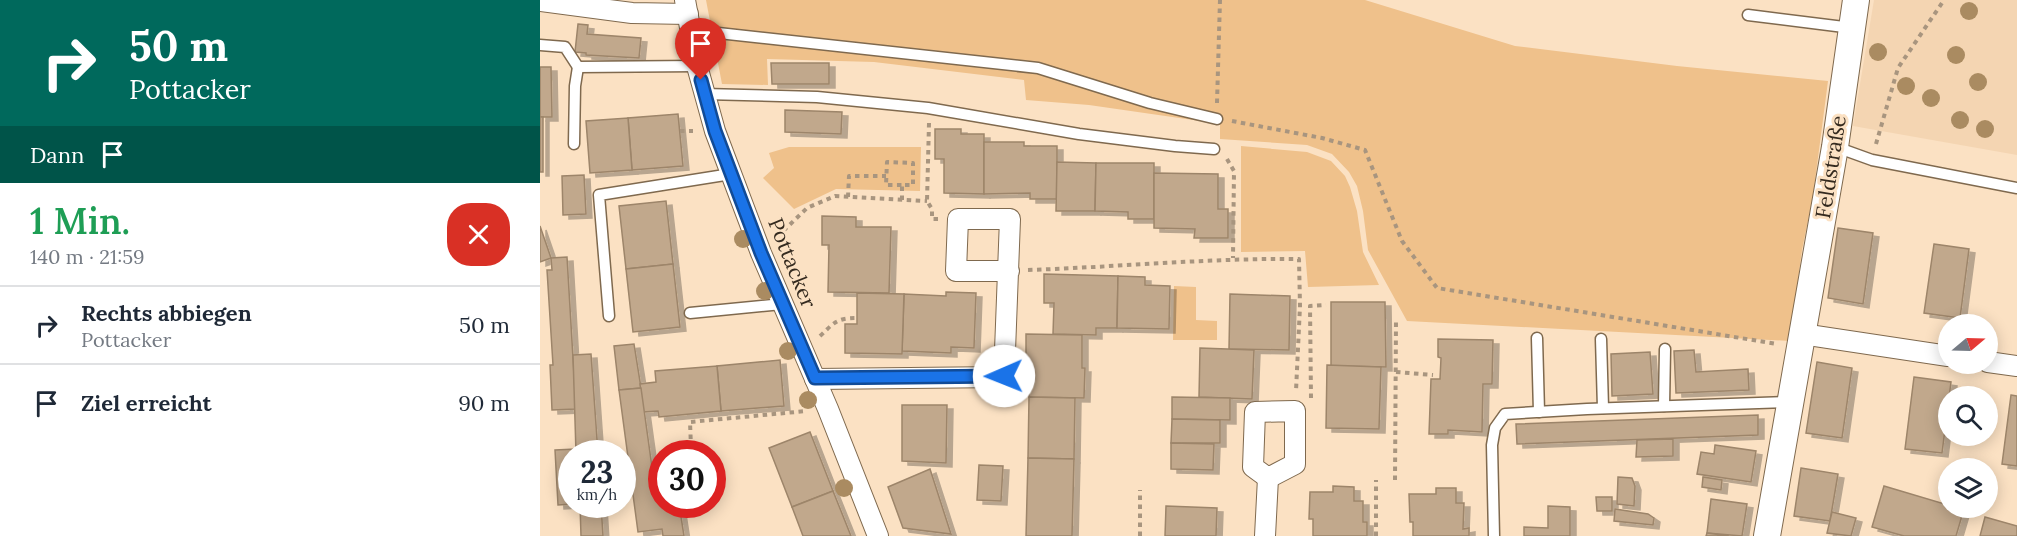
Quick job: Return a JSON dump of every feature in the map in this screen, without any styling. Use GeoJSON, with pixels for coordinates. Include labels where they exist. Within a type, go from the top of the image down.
{"type":"FeatureCollection","features":[{"type":"Feature","properties":{"kind":"street","name":"Feldstraße"},"geometry":{"type":"LineString","coordinates":[[1767,536],[1835,147],[1856,0]]}},
{"type":"Feature","properties":{"kind":"street"},"geometry":{"type":"LineString","coordinates":[[540,1],[632,13],[688,14]]}},
{"type":"Feature","properties":{"kind":"street","name":"Pottacker"},"geometry":{"type":"LineString","coordinates":[[688,14],[704,94],[731,174],[761,253],[828,409],[878,536]]}},
{"type":"Feature","properties":{"kind":"street"},"geometry":{"type":"LineString","coordinates":[[815,378],[1004,376],[1009,271],[1011,219],[958,219],[956,271],[1009,271]]}},
{"type":"Feature","properties":{"kind":"street"},"geometry":{"type":"LineString","coordinates":[[1801,341],[1938,355]]}},
{"type":"Feature","properties":{"kind":"street"},"geometry":{"type":"LineString","coordinates":[[1998,363],[2017,366]]}},
{"type":"Feature","properties":{"kind":"street"},"geometry":{"type":"LineString","coordinates":[[1303,405],[1295,464],[1268,478],[1253,467],[1255,412],[1303,405]]}},
{"type":"Feature","properties":{"kind":"street"},"geometry":{"type":"LineString","coordinates":[[1265,536],[1268,478]]}},
{"type":"Feature","properties":{"kind":"lane"},"geometry":{"type":"LineString","coordinates":[[688,14],[1038,68],[1150,103],[1217,119]]}},
{"type":"Feature","properties":{"kind":"lane"},"geometry":{"type":"LineString","coordinates":[[1748,15],[1852,28]]}},
{"type":"Feature","properties":{"kind":"lane"},"geometry":{"type":"LineString","coordinates":[[540,45],[565,47],[578,67],[575,86],[574,144]]}},
{"type":"Feature","properties":{"kind":"lane"},"geometry":{"type":"LineString","coordinates":[[578,67],[697,66]]}},
{"type":"Feature","properties":{"kind":"lane"},"geometry":{"type":"LineString","coordinates":[[704,94],[817,97],[928,108],[1079,134],[1214,149]]}},
{"type":"Feature","properties":{"kind":"lane"},"geometry":{"type":"LineString","coordinates":[[1835,147],[1872,160],[2017,188]]}},
{"type":"Feature","properties":{"kind":"lane"},"geometry":{"type":"LineString","coordinates":[[609,316],[599,195],[731,174]]}},
{"type":"Feature","properties":{"kind":"lane"},"geometry":{"type":"LineString","coordinates":[[690,313],[782,304]]}},
{"type":"Feature","properties":{"kind":"lane"},"geometry":{"type":"LineString","coordinates":[[1537,338],[1539,412]]}},
{"type":"Feature","properties":{"kind":"lane"},"geometry":{"type":"LineString","coordinates":[[1601,339],[1603,408]]}},
{"type":"Feature","properties":{"kind":"lane"},"geometry":{"type":"LineString","coordinates":[[1664,406],[1665,349]]}},
{"type":"Feature","properties":{"kind":"lane"},"geometry":{"type":"LineString","coordinates":[[1494,536],[1492,445],[1495,428],[1505,414],[1603,408],[1790,402]]}},
{"type":"Feature","properties":{"kind":"path"},"geometry":{"type":"LineString","coordinates":[[1220,0],[1217,119],[1322,138],[1365,150],[1402,241],[1437,288],[1801,341]]}},
{"type":"Feature","properties":{"kind":"path"},"geometry":{"type":"LineString","coordinates":[[1872,160],[1898,68],[1944,0]]}},
{"type":"Feature","properties":{"kind":"path"},"geometry":{"type":"LineString","coordinates":[[930,135],[927,201],[932,208],[932,219],[958,219]]}},
{"type":"Feature","properties":{"kind":"path"},"geometry":{"type":"LineString","coordinates":[[1227,158],[1234,171],[1233,258]]}},
{"type":"Feature","properties":{"kind":"path"},"geometry":{"type":"LineString","coordinates":[[887,162],[913,163],[913,185],[902,185],[886,185],[887,162]]}},
{"type":"Feature","properties":{"kind":"path"},"geometry":{"type":"LineString","coordinates":[[848,197],[849,176],[886,176]]}},
{"type":"Feature","properties":{"kind":"path"},"geometry":{"type":"LineString","coordinates":[[902,185],[902,200]]}},
{"type":"Feature","properties":{"kind":"path"},"geometry":{"type":"LineString","coordinates":[[761,253],[807,208],[835,196],[927,201]]}},
{"type":"Feature","properties":{"kind":"path"},"geometry":{"type":"LineString","coordinates":[[1009,271],[1233,258],[1299,259],[1303,405]]}},
{"type":"Feature","properties":{"kind":"path"},"geometry":{"type":"LineString","coordinates":[[1303,405],[1310,306],[1326,305]]}},
{"type":"Feature","properties":{"kind":"path"},"geometry":{"type":"LineString","coordinates":[[800,344],[819,336],[842,318],[857,318]]}},
{"type":"Feature","properties":{"kind":"path"},"geometry":{"type":"LineString","coordinates":[[1395,480],[1396,320]]}},
{"type":"Feature","properties":{"kind":"path"},"geometry":{"type":"LineString","coordinates":[[1396,372],[1433,375]]}},
{"type":"Feature","properties":{"kind":"path"},"geometry":{"type":"LineString","coordinates":[[691,440],[690,422],[828,409]]}},
{"type":"Feature","properties":{"kind":"path"},"geometry":{"type":"LineString","coordinates":[[1376,480],[1376,536]]}},
{"type":"Feature","properties":{"kind":"path"},"geometry":{"type":"LineString","coordinates":[[1140,490],[1140,536]]}},
{"type":"Feature","properties":{"kind":"shaded area"},"geometry":{"type":"Polygon","coordinates":[[[706,0],[1365,0],[1515,46],[1677,66],[1828,81],[1790,341],[1407,321],[1368,250],[1357,186],[1349,172],[1332,154],[1307,145],[1220,139],[1220,125],[1207,122],[1089,105],[1026,100],[1024,80],[874,62],[767,59],[768,85],[722,84],[706,0]]]}},
{"type":"Feature","properties":{"kind":"shaded area"},"geometry":{"type":"Polygon","coordinates":[[[1874,0],[2017,0],[2017,155],[1853,126],[1874,0]]]}},
{"type":"Feature","properties":{"kind":"shaded area"},"geometry":{"type":"Polygon","coordinates":[[[1241,146],[1307,152],[1331,161],[1345,176],[1350,187],[1357,211],[1363,252],[1379,285],[1308,287],[1305,251],[1241,252],[1241,146]]]}},
{"type":"Feature","properties":{"kind":"shaded area"},"geometry":{"type":"Polygon","coordinates":[[[789,147],[921,147],[920,191],[836,189],[794,209],[763,178],[774,168],[769,153],[789,147]]]}},
{"type":"Feature","properties":{"kind":"shaded area"},"geometry":{"type":"Polygon","coordinates":[[[1174,286],[1196,287],[1196,320],[1217,321],[1217,340],[1173,340],[1174,286]]]}},
{"type":"Feature","properties":{"kind":"building"},"geometry":{"type":"Polygon","coordinates":[[[578,24],[588,25],[587,34],[641,38],[639,58],[586,55],[586,53],[575,52],[578,24]]]}},
{"type":"Feature","properties":{"kind":"building"},"geometry":{"type":"Polygon","coordinates":[[[771,63],[829,63],[829,84],[772,84],[771,63]]]}},
{"type":"Feature","properties":{"kind":"building"},"geometry":{"type":"Polygon","coordinates":[[[540,67],[551,67],[552,117],[540,117],[540,67]]]}},
{"type":"Feature","properties":{"kind":"building"},"geometry":{"type":"Polygon","coordinates":[[[785,110],[842,112],[841,134],[785,132],[785,110]]]}},
{"type":"Feature","properties":{"kind":"building"},"geometry":{"type":"Polygon","coordinates":[[[678,114],[683,166],[632,170],[628,118],[678,114]]]}},
{"type":"Feature","properties":{"kind":"building"},"geometry":{"type":"Polygon","coordinates":[[[540,117],[543,117],[543,172],[540,172],[540,117]]]}},
{"type":"Feature","properties":{"kind":"building"},"geometry":{"type":"Polygon","coordinates":[[[628,118],[632,170],[590,173],[586,121],[628,118]]]}},
{"type":"Feature","properties":{"kind":"building"},"geometry":{"type":"Polygon","coordinates":[[[935,129],[961,129],[961,134],[984,134],[984,194],[944,193],[944,159],[935,159],[935,129]]]}},
{"type":"Feature","properties":{"kind":"building"},"geometry":{"type":"Polygon","coordinates":[[[984,142],[1024,142],[1024,146],[1057,146],[1057,199],[1030,199],[1030,193],[984,194],[984,142]]]}},
{"type":"Feature","properties":{"kind":"building"},"geometry":{"type":"Polygon","coordinates":[[[1057,162],[1096,163],[1095,211],[1056,211],[1057,162]]]}},
{"type":"Feature","properties":{"kind":"building"},"geometry":{"type":"Polygon","coordinates":[[[1096,163],[1154,163],[1154,219],[1128,219],[1128,212],[1095,211],[1096,163]]]}},
{"type":"Feature","properties":{"kind":"building"},"geometry":{"type":"Polygon","coordinates":[[[1154,173],[1218,174],[1218,209],[1228,209],[1228,238],[1194,238],[1195,229],[1154,228],[1154,173]]]}},
{"type":"Feature","properties":{"kind":"building"},"geometry":{"type":"Polygon","coordinates":[[[584,175],[586,214],[563,215],[562,176],[584,175]]]}},
{"type":"Feature","properties":{"kind":"building"},"geometry":{"type":"Polygon","coordinates":[[[666,201],[673,264],[626,269],[619,206],[666,201]]]}},
{"type":"Feature","properties":{"kind":"building"},"geometry":{"type":"Polygon","coordinates":[[[822,216],[856,217],[856,227],[891,227],[889,293],[828,292],[829,245],[822,245],[822,216]]]}},
{"type":"Feature","properties":{"kind":"building"},"geometry":{"type":"Polygon","coordinates":[[[540,226],[551,258],[540,262],[540,226]]]}},
{"type":"Feature","properties":{"kind":"building"},"geometry":{"type":"Polygon","coordinates":[[[1838,228],[1873,233],[1863,304],[1828,298],[1838,228]]]}},
{"type":"Feature","properties":{"kind":"building"},"geometry":{"type":"Polygon","coordinates":[[[1934,244],[1969,249],[1961,314],[1924,313],[1934,244]]]}},
{"type":"Feature","properties":{"kind":"building"},"geometry":{"type":"Polygon","coordinates":[[[567,257],[576,409],[552,410],[550,365],[553,365],[547,270],[552,270],[551,258],[567,257]]]}},
{"type":"Feature","properties":{"kind":"building"},"geometry":{"type":"Polygon","coordinates":[[[673,264],[680,327],[633,332],[626,269],[673,264]]]}},
{"type":"Feature","properties":{"kind":"building"},"geometry":{"type":"Polygon","coordinates":[[[1044,274],[1118,276],[1117,328],[1096,328],[1096,335],[1053,334],[1054,303],[1044,303],[1044,274]]]}},
{"type":"Feature","properties":{"kind":"building"},"geometry":{"type":"Polygon","coordinates":[[[1118,276],[1145,277],[1145,285],[1170,286],[1169,329],[1117,328],[1118,276]]]}},
{"type":"Feature","properties":{"kind":"building"},"geometry":{"type":"Polygon","coordinates":[[[946,292],[976,293],[974,348],[951,347],[951,353],[902,351],[904,294],[946,296],[946,292]]]}},
{"type":"Feature","properties":{"kind":"building"},"geometry":{"type":"Polygon","coordinates":[[[857,293],[904,294],[902,354],[845,353],[845,324],[857,324],[857,293]]]}},
{"type":"Feature","properties":{"kind":"building"},"geometry":{"type":"Polygon","coordinates":[[[1230,294],[1290,296],[1289,350],[1229,349],[1230,294]]]}},
{"type":"Feature","properties":{"kind":"building"},"geometry":{"type":"Polygon","coordinates":[[[1331,302],[1385,302],[1386,367],[1331,366],[1331,302]]]}},
{"type":"Feature","properties":{"kind":"building"},"geometry":{"type":"Polygon","coordinates":[[[1026,334],[1082,335],[1082,368],[1085,368],[1084,398],[1029,397],[1030,361],[1026,361],[1026,334]]]}},
{"type":"Feature","properties":{"kind":"building"},"geometry":{"type":"Polygon","coordinates":[[[1438,339],[1493,340],[1492,384],[1483,384],[1482,432],[1448,430],[1448,434],[1429,434],[1431,379],[1440,379],[1441,358],[1438,357],[1438,339]]]}},
{"type":"Feature","properties":{"kind":"building"},"geometry":{"type":"Polygon","coordinates":[[[634,344],[641,388],[619,390],[614,346],[634,344]]]}},
{"type":"Feature","properties":{"kind":"building"},"geometry":{"type":"Polygon","coordinates":[[[1200,348],[1254,350],[1252,399],[1199,397],[1200,348]]]}},
{"type":"Feature","properties":{"kind":"building"},"geometry":{"type":"Polygon","coordinates":[[[1694,350],[1696,372],[1748,369],[1749,390],[1676,393],[1674,351],[1694,350]]]}},
{"type":"Feature","properties":{"kind":"building"},"geometry":{"type":"Polygon","coordinates":[[[1650,352],[1653,394],[1612,396],[1611,354],[1650,352]]]}},
{"type":"Feature","properties":{"kind":"building"},"geometry":{"type":"Polygon","coordinates":[[[591,354],[597,440],[576,440],[573,355],[591,354]]]}},
{"type":"Feature","properties":{"kind":"building"},"geometry":{"type":"Polygon","coordinates":[[[780,360],[784,406],[721,411],[717,366],[780,360]]]}},
{"type":"Feature","properties":{"kind":"building"},"geometry":{"type":"Polygon","coordinates":[[[1817,362],[1852,368],[1842,438],[1806,433],[1817,362]]]}},
{"type":"Feature","properties":{"kind":"building"},"geometry":{"type":"Polygon","coordinates":[[[1327,365],[1381,367],[1379,429],[1326,428],[1327,365]]]}},
{"type":"Feature","properties":{"kind":"building"},"geometry":{"type":"Polygon","coordinates":[[[717,366],[721,411],[659,417],[658,411],[643,412],[640,384],[656,382],[655,371],[717,366]]]}},
{"type":"Feature","properties":{"kind":"building"},"geometry":{"type":"Polygon","coordinates":[[[1914,377],[1951,382],[1950,386],[1938,386],[1938,446],[1943,446],[1942,453],[1905,449],[1914,377]]]}},
{"type":"Feature","properties":{"kind":"building"},"geometry":{"type":"Polygon","coordinates":[[[641,388],[648,440],[648,518],[681,518],[684,536],[663,536],[662,529],[638,532],[636,440],[626,440],[619,390],[641,388]]]}},
{"type":"Feature","properties":{"kind":"building"},"geometry":{"type":"Polygon","coordinates":[[[2011,395],[2017,396],[2017,466],[2002,464],[2011,395]]]}},
{"type":"Feature","properties":{"kind":"building"},"geometry":{"type":"Polygon","coordinates":[[[1029,397],[1075,398],[1074,459],[1028,458],[1029,397]]]}},
{"type":"Feature","properties":{"kind":"building"},"geometry":{"type":"Polygon","coordinates":[[[1172,397],[1230,398],[1230,420],[1172,419],[1172,397]]]}},
{"type":"Feature","properties":{"kind":"building"},"geometry":{"type":"Polygon","coordinates":[[[902,405],[947,405],[946,463],[902,461],[902,405]]]}},
{"type":"Feature","properties":{"kind":"building"},"geometry":{"type":"Polygon","coordinates":[[[1758,415],[1758,435],[1517,444],[1516,424],[1758,415]]]}},
{"type":"Feature","properties":{"kind":"building"},"geometry":{"type":"Polygon","coordinates":[[[1172,419],[1220,420],[1220,443],[1171,443],[1172,419]]]}},
{"type":"Feature","properties":{"kind":"building"},"geometry":{"type":"Polygon","coordinates":[[[810,432],[833,491],[792,507],[769,448],[810,432]]]}},
{"type":"Feature","properties":{"kind":"building"},"geometry":{"type":"Polygon","coordinates":[[[1673,439],[1673,456],[1636,457],[1637,440],[1673,439]]]}},
{"type":"Feature","properties":{"kind":"building"},"geometry":{"type":"Polygon","coordinates":[[[1171,443],[1214,444],[1213,470],[1171,469],[1171,443]]]}},
{"type":"Feature","properties":{"kind":"building"},"geometry":{"type":"Polygon","coordinates":[[[1715,445],[1756,451],[1751,482],[1697,474],[1701,452],[1714,454],[1715,445]]]}},
{"type":"Feature","properties":{"kind":"building"},"geometry":{"type":"Polygon","coordinates":[[[555,450],[558,450],[558,505],[555,450]]]}},
{"type":"Feature","properties":{"kind":"building"},"geometry":{"type":"Polygon","coordinates":[[[1028,458],[1074,459],[1072,536],[1026,536],[1028,458]]]}},
{"type":"Feature","properties":{"kind":"building"},"geometry":{"type":"Polygon","coordinates":[[[979,465],[1003,466],[1001,501],[977,500],[979,465]]]}},
{"type":"Feature","properties":{"kind":"building"},"geometry":{"type":"Polygon","coordinates":[[[1801,468],[1838,474],[1830,521],[1794,516],[1801,468]]]}},
{"type":"Feature","properties":{"kind":"building"},"geometry":{"type":"Polygon","coordinates":[[[930,469],[951,534],[903,528],[888,487],[930,469]]]}},
{"type":"Feature","properties":{"kind":"building"},"geometry":{"type":"Polygon","coordinates":[[[1618,477],[1632,478],[1635,486],[1634,506],[1617,504],[1618,477]]]}},
{"type":"Feature","properties":{"kind":"building"},"geometry":{"type":"Polygon","coordinates":[[[1703,477],[1722,480],[1721,490],[1702,487],[1703,477]]]}},
{"type":"Feature","properties":{"kind":"building"},"geometry":{"type":"Polygon","coordinates":[[[1333,486],[1354,487],[1354,501],[1363,501],[1363,522],[1367,522],[1367,536],[1313,536],[1313,519],[1309,519],[1310,492],[1333,492],[1333,486]]]}},
{"type":"Feature","properties":{"kind":"building"},"geometry":{"type":"Polygon","coordinates":[[[1884,486],[1938,502],[1938,518],[1961,518],[1956,536],[1904,536],[1872,527],[1884,486]]]}},
{"type":"Feature","properties":{"kind":"building"},"geometry":{"type":"Polygon","coordinates":[[[1436,488],[1456,488],[1456,503],[1464,503],[1463,529],[1469,528],[1469,536],[1413,536],[1409,494],[1436,494],[1436,488]]]}},
{"type":"Feature","properties":{"kind":"building"},"geometry":{"type":"Polygon","coordinates":[[[833,491],[851,536],[803,536],[792,507],[833,491]]]}},
{"type":"Feature","properties":{"kind":"building"},"geometry":{"type":"Polygon","coordinates":[[[1596,497],[1612,497],[1612,511],[1597,511],[1596,497]]]}},
{"type":"Feature","properties":{"kind":"building"},"geometry":{"type":"Polygon","coordinates":[[[1711,499],[1747,504],[1742,536],[1707,533],[1711,499]]]}},
{"type":"Feature","properties":{"kind":"building"},"geometry":{"type":"Polygon","coordinates":[[[1166,506],[1217,508],[1216,536],[1165,536],[1166,506]]]}},
{"type":"Feature","properties":{"kind":"building"},"geometry":{"type":"Polygon","coordinates":[[[1548,506],[1570,507],[1570,536],[1524,536],[1524,527],[1548,528],[1548,506]]]}},
{"type":"Feature","properties":{"kind":"building"},"geometry":{"type":"Polygon","coordinates":[[[1615,509],[1648,514],[1654,518],[1653,525],[1614,521],[1615,509]]]}},
{"type":"Feature","properties":{"kind":"building"},"geometry":{"type":"Polygon","coordinates":[[[1832,512],[1856,518],[1851,536],[1827,533],[1832,512]]]}},
{"type":"Feature","properties":{"kind":"building"},"geometry":{"type":"Polygon","coordinates":[[[580,518],[602,518],[603,536],[581,536],[580,518]]]}},
{"type":"Feature","properties":{"kind":"building"},"geometry":{"type":"Polygon","coordinates":[[[1985,518],[2017,526],[2017,536],[1980,536],[1985,518]]]}},
{"type":"Feature","properties":{"kind":"building"},"geometry":{"type":"Polygon","coordinates":[[[1707,533],[1729,536],[1706,536],[1707,533]]]}},
{"type":"Feature","properties":{"kind":"route"},"geometry":{"type":"LineString","coordinates":[[701,80],[715,131],[761,253],[815,378],[1004,376]]}}]}
